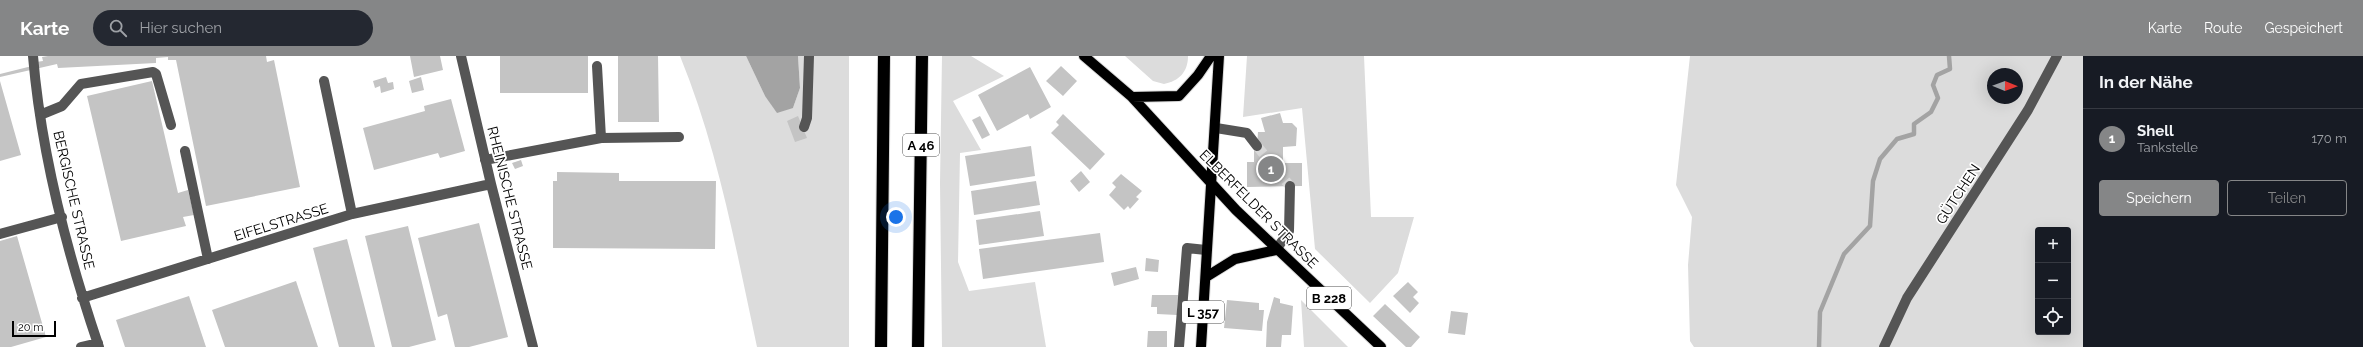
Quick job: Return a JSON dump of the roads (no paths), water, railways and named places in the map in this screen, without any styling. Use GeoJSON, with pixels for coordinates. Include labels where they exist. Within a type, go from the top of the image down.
{"type":"FeatureCollection","features":[{"type":"Feature","properties":{"kind":"highway","name":"A 46"},"geometry":{"type":"LineString","coordinates":[[881,347],[884,56]]}},
{"type":"Feature","properties":{"kind":"highway","name":"A 46"},"geometry":{"type":"LineString","coordinates":[[918,347],[922,56]]}},
{"type":"Feature","properties":{"kind":"main road","name":"ELBERFELDER STRASSE"},"geometry":{"type":"LineString","coordinates":[[1084,56],[1132,97],[1212,186],[1276,250],[1381,347]]}},
{"type":"Feature","properties":{"kind":"main road"},"geometry":{"type":"LineString","coordinates":[[1132,97],[1170,98],[1179,96],[1198,76],[1211,56]]}},
{"type":"Feature","properties":{"kind":"main road","name":"L 357"},"geometry":{"type":"LineString","coordinates":[[1201,347],[1206,276],[1206,250],[1216,128],[1219,56]]}},
{"type":"Feature","properties":{"kind":"main road"},"geometry":{"type":"LineString","coordinates":[[1206,276],[1235,259],[1276,250]]}},
{"type":"Feature","properties":{"kind":"street","name":"BERGISCHE STRASSE"},"geometry":{"type":"LineString","coordinates":[[33,56],[40,115],[62,217],[82,298],[99,345]]}},
{"type":"Feature","properties":{"kind":"street","name":"RHEINISCHE STRASSE"},"geometry":{"type":"LineString","coordinates":[[461,56],[490,184],[533,347]]}},
{"type":"Feature","properties":{"kind":"street"},"geometry":{"type":"LineString","coordinates":[[804,127],[807,118],[809,56]]}},
{"type":"Feature","properties":{"kind":"street","name":"GÜTCHEN"},"geometry":{"type":"LineString","coordinates":[[1884,347],[1907,298],[2028,110],[2057,56]]}},
{"type":"Feature","properties":{"kind":"street"},"geometry":{"type":"LineString","coordinates":[[598,66],[601,138]]}},
{"type":"Feature","properties":{"kind":"street"},"geometry":{"type":"LineString","coordinates":[[40,115],[62,106],[81,84],[153,72],[156,74],[170,125]]}},
{"type":"Feature","properties":{"kind":"street"},"geometry":{"type":"LineString","coordinates":[[324,82],[352,214]]}},
{"type":"Feature","properties":{"kind":"street"},"geometry":{"type":"LineString","coordinates":[[1216,128],[1247,133],[1257,146]]}},
{"type":"Feature","properties":{"kind":"street"},"geometry":{"type":"LineString","coordinates":[[485,160],[601,138],[679,137]]}},
{"type":"Feature","properties":{"kind":"street"},"geometry":{"type":"LineString","coordinates":[[185,151],[208,259]]}},
{"type":"Feature","properties":{"kind":"street","name":"EIFELSTRASSE"},"geometry":{"type":"LineString","coordinates":[[82,298],[352,214],[490,184]]}},
{"type":"Feature","properties":{"kind":"street"},"geometry":{"type":"LineString","coordinates":[[1276,250],[1289,232],[1290,186]]}},
{"type":"Feature","properties":{"kind":"street"},"geometry":{"type":"LineString","coordinates":[[0,234],[62,217]]}},
{"type":"Feature","properties":{"kind":"street"},"geometry":{"type":"LineString","coordinates":[[1179,347],[1187,248],[1206,250]]}},
{"type":"Feature","properties":{"kind":"street"},"geometry":{"type":"LineString","coordinates":[[80,347],[99,345]]}},
{"type":"Feature","properties":{"kind":"waterway"},"geometry":{"type":"LineString","coordinates":[[1819,347],[1820,312],[1844,254],[1870,226],[1873,181],[1880,159],[1897,139],[1914,134],[1914,124],[1931,112],[1938,98],[1933,85],[1937,75],[1950,69],[1949,56]]}},
{"type":"Feature","properties":{"kind":"tunnel"},"geometry":{"type":"LineString","coordinates":[[1257,146],[1290,186]]}},
{"type":"Feature","properties":{"kind":"place","name":"Shell"},"geometry":{"type":"Point","coordinates":[1271,169]}}]}
